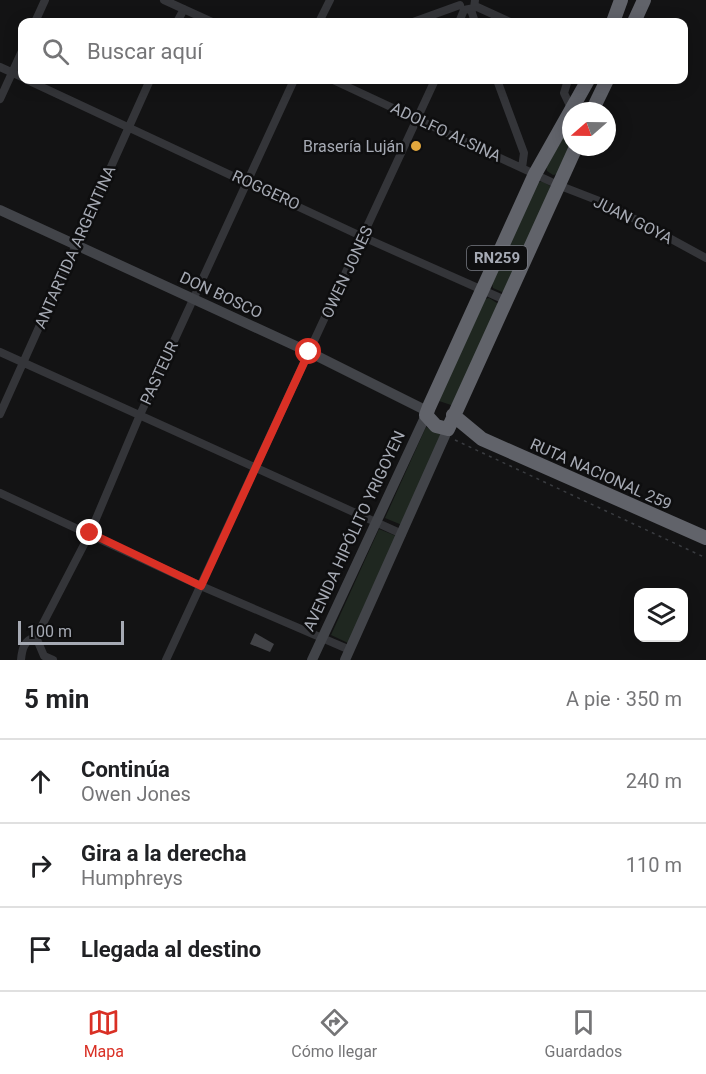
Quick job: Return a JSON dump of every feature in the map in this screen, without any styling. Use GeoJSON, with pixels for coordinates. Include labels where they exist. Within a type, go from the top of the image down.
{"type":"FeatureCollection","features":[{"type":"Feature","properties":{"kind":"highway"},"geometry":{"type":"LineString","coordinates":[[614,18],[621,0]]}},
{"type":"Feature","properties":{"kind":"highway"},"geometry":{"type":"LineString","coordinates":[[636,18],[644,0]]}},
{"type":"Feature","properties":{"kind":"highway","name":"AVENIDA HIPÓLITO YRIGOYEN"},"geometry":{"type":"LineString","coordinates":[[576,102],[586,84]]}},
{"type":"Feature","properties":{"kind":"highway"},"geometry":{"type":"LineString","coordinates":[[596,102],[605,84]]}},
{"type":"Feature","properties":{"kind":"highway","name":"AVENIDA HIPÓLITO YRIGOYEN"},"geometry":{"type":"LineString","coordinates":[[427,411],[483,290],[529,171],[562,124]]}},
{"type":"Feature","properties":{"kind":"highway","name":"RN259"},"geometry":{"type":"LineString","coordinates":[[450,424],[572,156]]}},
{"type":"Feature","properties":{"kind":"highway"},"geometry":{"type":"LineString","coordinates":[[437,405],[450,424],[430,422],[427,411],[437,405]]}},
{"type":"Feature","properties":{"kind":"highway","name":"RUTA NACIONAL 259"},"geometry":{"type":"LineString","coordinates":[[450,424],[706,538]]}},
{"type":"Feature","properties":{"kind":"street"},"geometry":{"type":"LineString","coordinates":[[37,18],[45,0]]}},
{"type":"Feature","properties":{"kind":"street"},"geometry":{"type":"LineString","coordinates":[[164,0],[203,18]]}},
{"type":"Feature","properties":{"kind":"street"},"geometry":{"type":"LineString","coordinates":[[322,18],[330,0]]}},
{"type":"Feature","properties":{"kind":"street"},"geometry":{"type":"LineString","coordinates":[[425,18],[469,4],[501,18]]}},
{"type":"Feature","properties":{"kind":"street"},"geometry":{"type":"LineString","coordinates":[[461,18],[469,4]]}},
{"type":"Feature","properties":{"kind":"street"},"geometry":{"type":"LineString","coordinates":[[179,18],[184,9]]}},
{"type":"Feature","properties":{"kind":"street"},"geometry":{"type":"LineString","coordinates":[[0,99],[18,61]]}},
{"type":"Feature","properties":{"kind":"street"},"geometry":{"type":"LineString","coordinates":[[0,67],[18,75]]}},
{"type":"Feature","properties":{"kind":"street","name":"ROGGERO"},"geometry":{"type":"LineString","coordinates":[[36,84],[363,237],[506,300]]}},
{"type":"Feature","properties":{"kind":"street","name":"ANTARTIDA ARGENTINA"},"geometry":{"type":"LineString","coordinates":[[0,414],[148,84]]}},
{"type":"Feature","properties":{"kind":"street","name":"PASTEUR"},"geometry":{"type":"LineString","coordinates":[[21,660],[22,650],[27,641],[36,637],[90,533],[139,417],[292,84]]}},
{"type":"Feature","properties":{"kind":"street","name":"ADOLFO ALSINA"},"geometry":{"type":"LineString","coordinates":[[342,84],[558,185]]}},
{"type":"Feature","properties":{"kind":"street","name":"OWEN JONES"},"geometry":{"type":"LineString","coordinates":[[166,660],[433,84]]}},
{"type":"Feature","properties":{"kind":"street"},"geometry":{"type":"LineString","coordinates":[[498,84],[529,171]]}},
{"type":"Feature","properties":{"kind":"street"},"geometry":{"type":"LineString","coordinates":[[567,84],[564,93],[568,102]]}},
{"type":"Feature","properties":{"kind":"street","name":"JUAN GOYA"},"geometry":{"type":"LineString","coordinates":[[558,185],[607,204],[706,258]]}},
{"type":"Feature","properties":{"kind":"street","name":"DON BOSCO"},"geometry":{"type":"LineString","coordinates":[[0,210],[309,352],[427,411]]}},
{"type":"Feature","properties":{"kind":"street"},"geometry":{"type":"LineString","coordinates":[[0,352],[139,417],[402,534]]}},
{"type":"Feature","properties":{"kind":"street","name":"AVENIDA HIPÓLITO YRIGOYEN"},"geometry":{"type":"LineString","coordinates":[[312,660],[427,411]]}},
{"type":"Feature","properties":{"kind":"street"},"geometry":{"type":"LineString","coordinates":[[0,492],[201,586],[322,639],[348,655],[450,424]]}},
{"type":"Feature","properties":{"kind":"street"},"geometry":{"type":"LineString","coordinates":[[36,637],[44,656],[53,660]]}},
{"type":"Feature","properties":{"kind":"path"},"geometry":{"type":"LineString","coordinates":[[450,424],[706,558]]}},
{"type":"Feature","properties":{"kind":"shaded area"},"geometry":{"type":"Polygon","coordinates":[[[562,140],[562,156],[567,156],[559,174],[553,175],[547,171],[546,166],[562,140]]]}},
{"type":"Feature","properties":{"kind":"shaded area"},"geometry":{"type":"Polygon","coordinates":[[[542,181],[550,186],[552,191],[507,290],[502,292],[493,288],[492,282],[537,183],[542,181]]]}},
{"type":"Feature","properties":{"kind":"shaded area"},"geometry":{"type":"Polygon","coordinates":[[[489,298],[497,303],[498,307],[454,406],[439,401],[484,299],[489,298]]]}},
{"type":"Feature","properties":{"kind":"shaded area"},"geometry":{"type":"Polygon","coordinates":[[[426,427],[442,435],[402,525],[385,518],[426,427]]]}},
{"type":"Feature","properties":{"kind":"shaded area"},"geometry":{"type":"Polygon","coordinates":[[[379,529],[396,536],[348,643],[331,635],[379,529]]]}},
{"type":"Feature","properties":{"kind":"building"},"geometry":{"type":"Polygon","coordinates":[[[255,633],[274,644],[270,652],[250,644],[255,633]]]}},
{"type":"Feature","properties":{"kind":"place","name":"Brasería Luján"},"geometry":{"type":"Point","coordinates":[416,146]}},
{"type":"Feature","properties":{"kind":"route"},"geometry":{"type":"LineString","coordinates":[[90,533],[201,586],[309,352]]}}]}
